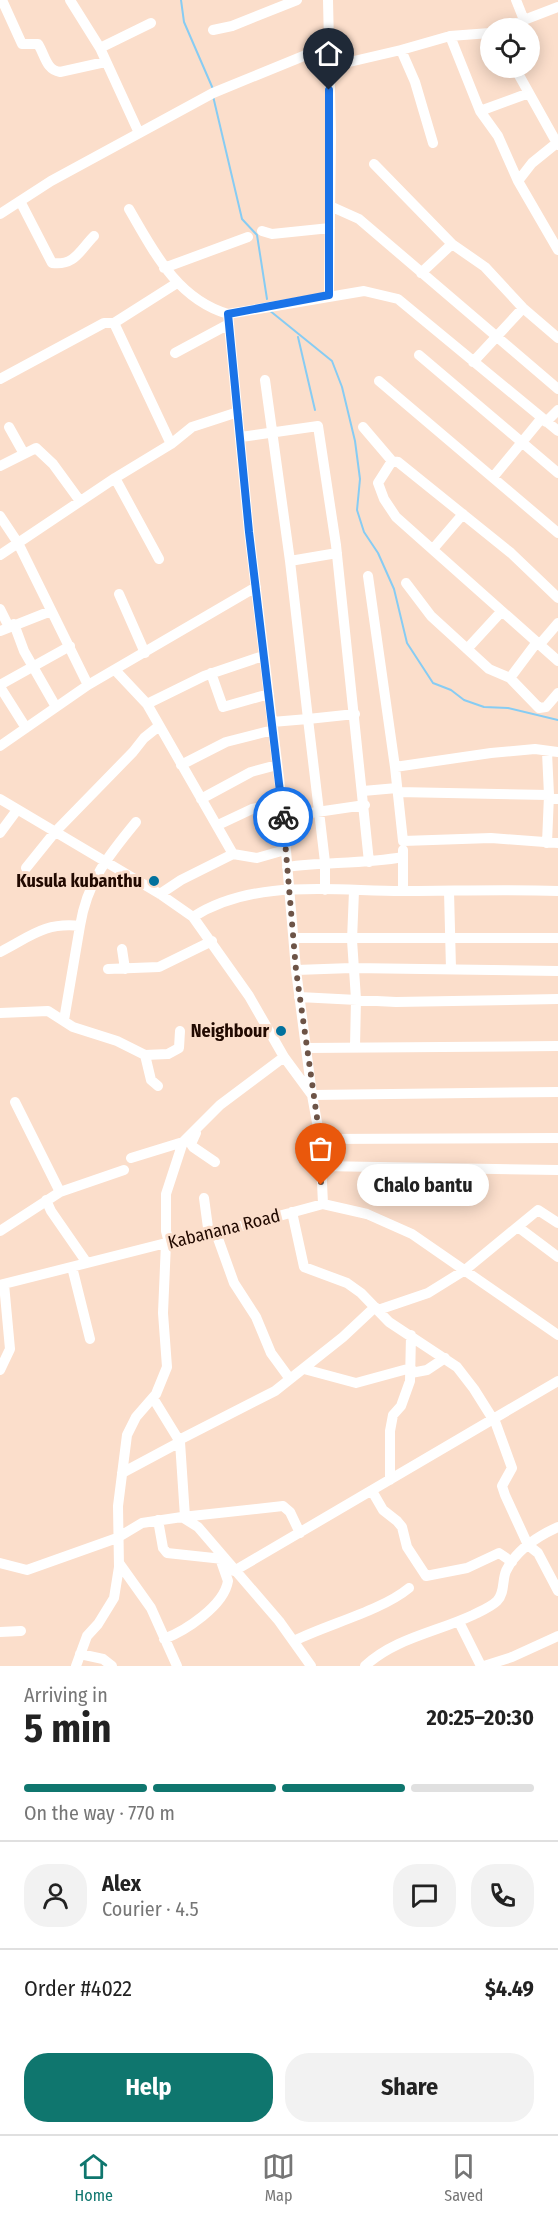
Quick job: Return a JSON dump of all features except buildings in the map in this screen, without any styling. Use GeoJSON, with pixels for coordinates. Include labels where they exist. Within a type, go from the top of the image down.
{"type":"FeatureCollection","features":[{"type":"Feature","properties":{"kind":"street"},"geometry":{"type":"LineString","coordinates":[[2,0],[22,44],[38,44],[53,71],[60,72],[105,62]]}},
{"type":"Feature","properties":{"kind":"street"},"geometry":{"type":"LineString","coordinates":[[70,0],[100,48],[139,133]]}},
{"type":"Feature","properties":{"kind":"street"},"geometry":{"type":"LineString","coordinates":[[213,30],[232,26],[297,0]]}},
{"type":"Feature","properties":{"kind":"street"},"geometry":{"type":"LineString","coordinates":[[328,0],[329,295]]}},
{"type":"Feature","properties":{"kind":"street"},"geometry":{"type":"LineString","coordinates":[[516,0],[523,18]]}},
{"type":"Feature","properties":{"kind":"street"},"geometry":{"type":"LineString","coordinates":[[529,18],[558,7]]}},
{"type":"Feature","properties":{"kind":"street"},"geometry":{"type":"LineString","coordinates":[[100,48],[151,23]]}},
{"type":"Feature","properties":{"kind":"street"},"geometry":{"type":"LineString","coordinates":[[328,67],[450,36],[480,34]]}},
{"type":"Feature","properties":{"kind":"street"},"geometry":{"type":"LineString","coordinates":[[450,36],[480,111],[498,136],[518,181],[558,250]]}},
{"type":"Feature","properties":{"kind":"street"},"geometry":{"type":"LineString","coordinates":[[0,214],[51,181],[232,84],[328,46]]}},
{"type":"Feature","properties":{"kind":"street"},"geometry":{"type":"LineString","coordinates":[[401,50],[414,82],[433,143]]}},
{"type":"Feature","properties":{"kind":"street"},"geometry":{"type":"LineString","coordinates":[[518,181],[532,163],[558,143],[521,78]]}},
{"type":"Feature","properties":{"kind":"street"},"geometry":{"type":"LineString","coordinates":[[480,111],[529,93]]}},
{"type":"Feature","properties":{"kind":"street"},"geometry":{"type":"LineString","coordinates":[[374,164],[452,244],[484,267],[523,308],[558,338]]}},
{"type":"Feature","properties":{"kind":"street"},"geometry":{"type":"LineString","coordinates":[[20,201],[52,262],[67,263],[78,256],[94,236]]}},
{"type":"Feature","properties":{"kind":"street"},"geometry":{"type":"LineString","coordinates":[[330,206],[359,219],[558,389]]}},
{"type":"Feature","properties":{"kind":"street"},"geometry":{"type":"LineString","coordinates":[[129,209],[164,268],[177,283],[212,310],[228,319]]}},
{"type":"Feature","properties":{"kind":"street"},"geometry":{"type":"LineString","coordinates":[[262,231],[272,234],[330,228]]}},
{"type":"Feature","properties":{"kind":"street"},"geometry":{"type":"LineString","coordinates":[[164,268],[223,244],[248,237]]}},
{"type":"Feature","properties":{"kind":"street"},"geometry":{"type":"LineString","coordinates":[[421,273],[452,244]]}},
{"type":"Feature","properties":{"kind":"street"},"geometry":{"type":"LineString","coordinates":[[0,379],[104,323],[114,323],[177,283]]}},
{"type":"Feature","properties":{"kind":"street"},"geometry":{"type":"LineString","coordinates":[[175,352],[228,319],[329,295],[364,291],[399,299],[558,431]]}},
{"type":"Feature","properties":{"kind":"street"},"geometry":{"type":"LineString","coordinates":[[473,362],[523,308]]}},
{"type":"Feature","properties":{"kind":"street"},"geometry":{"type":"LineString","coordinates":[[228,319],[255,587],[282,803],[299,997],[320,1139],[323,1204]]}},
{"type":"Feature","properties":{"kind":"street"},"geometry":{"type":"LineString","coordinates":[[114,323],[171,444]]}},
{"type":"Feature","properties":{"kind":"street"},"geometry":{"type":"LineString","coordinates":[[419,355],[558,473]]}},
{"type":"Feature","properties":{"kind":"street"},"geometry":{"type":"LineString","coordinates":[[265,380],[274,433],[326,862],[325,890]]}},
{"type":"Feature","properties":{"kind":"street"},"geometry":{"type":"LineString","coordinates":[[379,381],[494,476],[558,533]]}},
{"type":"Feature","properties":{"kind":"street"},"geometry":{"type":"LineString","coordinates":[[494,476],[520,442],[558,410]]}},
{"type":"Feature","properties":{"kind":"street"},"geometry":{"type":"LineString","coordinates":[[0,555],[115,478],[171,444],[192,427],[238,412]]}},
{"type":"Feature","properties":{"kind":"street"},"geometry":{"type":"LineString","coordinates":[[241,437],[318,426],[337,553],[365,805],[369,862]]}},
{"type":"Feature","properties":{"kind":"street"},"geometry":{"type":"LineString","coordinates":[[9,427],[23,452]]}},
{"type":"Feature","properties":{"kind":"street"},"geometry":{"type":"LineString","coordinates":[[363,427],[392,461],[398,462],[463,514],[558,598]]}},
{"type":"Feature","properties":{"kind":"street"},"geometry":{"type":"LineString","coordinates":[[0,466],[33,447],[38,449],[53,464],[80,501]]}},
{"type":"Feature","properties":{"kind":"street"},"geometry":{"type":"LineString","coordinates":[[392,461],[380,478],[379,487],[396,517],[558,661]]}},
{"type":"Feature","properties":{"kind":"street"},"geometry":{"type":"LineString","coordinates":[[115,478],[159,559]]}},
{"type":"Feature","properties":{"kind":"street"},"geometry":{"type":"LineString","coordinates":[[433,549],[463,514]]}},
{"type":"Feature","properties":{"kind":"street"},"geometry":{"type":"LineString","coordinates":[[0,516],[18,543],[88,685]]}},
{"type":"Feature","properties":{"kind":"street"},"geometry":{"type":"LineString","coordinates":[[290,561],[337,553]]}},
{"type":"Feature","properties":{"kind":"street"},"geometry":{"type":"LineString","coordinates":[[368,576],[398,790],[403,841],[403,891]]}},
{"type":"Feature","properties":{"kind":"street"},"geometry":{"type":"LineString","coordinates":[[406,583],[431,616],[489,669],[510,678],[541,709],[558,693]]}},
{"type":"Feature","properties":{"kind":"street"},"geometry":{"type":"LineString","coordinates":[[0,746],[88,685],[255,587]]}},
{"type":"Feature","properties":{"kind":"street"},"geometry":{"type":"LineString","coordinates":[[119,594],[145,652]]}},
{"type":"Feature","properties":{"kind":"street"},"geometry":{"type":"LineString","coordinates":[[0,609],[8,627],[56,707]]}},
{"type":"Feature","properties":{"kind":"street"},"geometry":{"type":"LineString","coordinates":[[8,627],[51,610]]}},
{"type":"Feature","properties":{"kind":"street"},"geometry":{"type":"LineString","coordinates":[[467,649],[501,612]]}},
{"type":"Feature","properties":{"kind":"street"},"geometry":{"type":"LineString","coordinates":[[510,678],[558,623]]}},
{"type":"Feature","properties":{"kind":"street"},"geometry":{"type":"LineString","coordinates":[[26,728],[0,686],[70,646]]}},
{"type":"Feature","properties":{"kind":"street"},"geometry":{"type":"LineString","coordinates":[[147,704],[211,673],[263,656]]}},
{"type":"Feature","properties":{"kind":"street"},"geometry":{"type":"LineString","coordinates":[[115,669],[147,704],[233,854]]}},
{"type":"Feature","properties":{"kind":"street"},"geometry":{"type":"LineString","coordinates":[[211,673],[223,707],[269,694]]}},
{"type":"Feature","properties":{"kind":"street"},"geometry":{"type":"LineString","coordinates":[[181,765],[226,742],[272,726],[355,714]]}},
{"type":"Feature","properties":{"kind":"street"},"geometry":{"type":"LineString","coordinates":[[26,868],[55,832],[144,738],[159,726]]}},
{"type":"Feature","properties":{"kind":"street"},"geometry":{"type":"LineString","coordinates":[[395,767],[491,753],[535,749],[553,752],[553,843],[491,838],[403,841]]}},
{"type":"Feature","properties":{"kind":"street"},"geometry":{"type":"LineString","coordinates":[[201,798],[251,772],[277,765]]}},
{"type":"Feature","properties":{"kind":"street"},"geometry":{"type":"LineString","coordinates":[[363,791],[398,790],[554,797]]}},
{"type":"Feature","properties":{"kind":"street"},"geometry":{"type":"LineString","coordinates":[[0,799],[160,894],[193,917],[249,996],[284,1057],[312,1095]]}},
{"type":"Feature","properties":{"kind":"street"},"geometry":{"type":"LineString","coordinates":[[218,825],[252,809],[282,803]]}},
{"type":"Feature","properties":{"kind":"street"},"geometry":{"type":"LineString","coordinates":[[283,817],[365,805]]}},
{"type":"Feature","properties":{"kind":"street"},"geometry":{"type":"LineString","coordinates":[[0,833],[17,810]]}},
{"type":"Feature","properties":{"kind":"street"},"geometry":{"type":"LineString","coordinates":[[64,1020],[86,899],[104,860],[136,822]]}},
{"type":"Feature","properties":{"kind":"street"},"geometry":{"type":"LineString","coordinates":[[160,894],[181,880],[233,854],[257,858],[285,850]]}},
{"type":"Feature","properties":{"kind":"street"},"geometry":{"type":"LineString","coordinates":[[286,867],[326,862],[369,862],[403,857]]}},
{"type":"Feature","properties":{"kind":"street"},"geometry":{"type":"LineString","coordinates":[[193,917],[205,909],[249,893],[325,890],[558,891]]}},
{"type":"Feature","properties":{"kind":"street"},"geometry":{"type":"LineString","coordinates":[[354,891],[352,968],[356,999],[355,1047]]}},
{"type":"Feature","properties":{"kind":"street"},"geometry":{"type":"LineString","coordinates":[[449,891],[452,969]]}},
{"type":"Feature","properties":{"kind":"street"},"geometry":{"type":"LineString","coordinates":[[0,952],[43,928],[59,924],[80,926]]}},
{"type":"Feature","properties":{"kind":"street"},"geometry":{"type":"LineString","coordinates":[[294,938],[352,940],[450,936],[558,938]]}},
{"type":"Feature","properties":{"kind":"street"},"geometry":{"type":"LineString","coordinates":[[108,969],[159,967],[212,941]]}},
{"type":"Feature","properties":{"kind":"street"},"geometry":{"type":"LineString","coordinates":[[122,949],[124,969]]}},
{"type":"Feature","properties":{"kind":"street"},"geometry":{"type":"LineString","coordinates":[[296,970],[352,968],[558,971]]}},
{"type":"Feature","properties":{"kind":"street"},"geometry":{"type":"LineString","coordinates":[[299,997],[396,1002],[558,999]]}},
{"type":"Feature","properties":{"kind":"street"},"geometry":{"type":"LineString","coordinates":[[0,1013],[48,1011],[83,1032],[117,1041],[145,1055],[176,1052],[180,1044],[180,1031]]}},
{"type":"Feature","properties":{"kind":"street"},"geometry":{"type":"LineString","coordinates":[[306,1048],[558,1046]]}},
{"type":"Feature","properties":{"kind":"street"},"geometry":{"type":"LineString","coordinates":[[145,1055],[151,1080],[159,1086]]}},
{"type":"Feature","properties":{"kind":"street"},"geometry":{"type":"LineString","coordinates":[[131,1158],[183,1142],[197,1131],[220,1105],[284,1057]]}},
{"type":"Feature","properties":{"kind":"street"},"geometry":{"type":"LineString","coordinates":[[312,1095],[558,1092]]}},
{"type":"Feature","properties":{"kind":"street"},"geometry":{"type":"LineString","coordinates":[[15,1102],[60,1192]]}},
{"type":"Feature","properties":{"kind":"street"},"geometry":{"type":"LineString","coordinates":[[197,1131],[191,1144],[214,1162]]}},
{"type":"Feature","properties":{"kind":"street"},"geometry":{"type":"LineString","coordinates":[[320,1139],[523,1140],[558,1138]]}},
{"type":"Feature","properties":{"kind":"street"},"geometry":{"type":"LineString","coordinates":[[76,1666],[87,1636],[113,1602],[119,1563],[117,1538],[122,1473],[129,1429],[153,1398],[164,1376],[167,1361],[163,1313],[168,1243],[166,1194],[183,1142]]}},
{"type":"Feature","properties":{"kind":"street"},"geometry":{"type":"LineString","coordinates":[[320,1166],[558,1170]]}},
{"type":"Feature","properties":{"kind":"street"},"geometry":{"type":"LineString","coordinates":[[0,1231],[60,1192],[124,1170]]}},
{"type":"Feature","properties":{"kind":"street"},"geometry":{"type":"LineString","coordinates":[[204,1198],[213,1234],[234,1283],[256,1317],[271,1353],[290,1379]]}},
{"type":"Feature","properties":{"kind":"street"},"geometry":{"type":"LineString","coordinates":[[46,1200],[55,1218],[87,1263]]}},
{"type":"Feature","properties":{"kind":"street","name":"Kabanana Road"},"geometry":{"type":"LineString","coordinates":[[2,1285],[168,1243],[213,1234],[323,1204],[367,1214],[400,1228],[558,1335]]}},
{"type":"Feature","properties":{"kind":"street"},"geometry":{"type":"LineString","coordinates":[[122,1473],[275,1391],[377,1308],[428,1293],[465,1270],[538,1210],[558,1223]]}},
{"type":"Feature","properties":{"kind":"street"},"geometry":{"type":"LineString","coordinates":[[292,1212],[304,1267],[347,1283],[377,1308],[389,1322],[457,1367],[474,1389],[504,1441],[512,1468],[502,1486],[505,1495],[528,1545],[538,1553],[558,1591]]}},
{"type":"Feature","properties":{"kind":"street"},"geometry":{"type":"LineString","coordinates":[[518,1227],[558,1257]]}},
{"type":"Feature","properties":{"kind":"street"},"geometry":{"type":"LineString","coordinates":[[72,1267],[90,1339]]}},
{"type":"Feature","properties":{"kind":"street"},"geometry":{"type":"LineString","coordinates":[[0,1370],[10,1349],[2,1285]]}},
{"type":"Feature","properties":{"kind":"street"},"geometry":{"type":"LineString","coordinates":[[390,1480],[391,1421],[406,1395],[411,1370],[411,1335]]}},
{"type":"Feature","properties":{"kind":"street"},"geometry":{"type":"LineString","coordinates":[[304,1369],[356,1383],[411,1370],[427,1370],[445,1358]]}},
{"type":"Feature","properties":{"kind":"street"},"geometry":{"type":"LineString","coordinates":[[234,1571],[558,1381]]}},
{"type":"Feature","properties":{"kind":"street"},"geometry":{"type":"LineString","coordinates":[[153,1398],[180,1441],[183,1517]]}},
{"type":"Feature","properties":{"kind":"street"},"geometry":{"type":"LineString","coordinates":[[372,1491],[382,1510],[402,1527],[407,1547],[426,1576],[467,1568],[499,1553],[512,1562]]}},
{"type":"Feature","properties":{"kind":"street"},"geometry":{"type":"LineString","coordinates":[[0,1563],[27,1570],[117,1538],[137,1525],[158,1520],[283,1506],[290,1512],[300,1533]]}},
{"type":"Feature","properties":{"kind":"street"},"geometry":{"type":"LineString","coordinates":[[183,1517],[198,1527],[222,1559],[279,1621],[311,1666]]}},
{"type":"Feature","properties":{"kind":"street"},"geometry":{"type":"LineString","coordinates":[[158,1520],[163,1548],[167,1553],[222,1559]]}},
{"type":"Feature","properties":{"kind":"street"},"geometry":{"type":"LineString","coordinates":[[366,1666],[404,1641],[459,1622],[499,1600],[507,1570],[512,1562],[528,1545],[558,1527]]}},
{"type":"Feature","properties":{"kind":"street"},"geometry":{"type":"LineString","coordinates":[[164,1639],[193,1625],[226,1589],[228,1581],[222,1559]]}},
{"type":"Feature","properties":{"kind":"street"},"geometry":{"type":"LineString","coordinates":[[119,1563],[147,1601],[177,1666]]}},
{"type":"Feature","properties":{"kind":"street"},"geometry":{"type":"LineString","coordinates":[[294,1641],[327,1624],[397,1598],[409,1588]]}},
{"type":"Feature","properties":{"kind":"street"},"geometry":{"type":"LineString","coordinates":[[459,1622],[482,1666],[512,1657],[558,1636]]}},
{"type":"Feature","properties":{"kind":"street"},"geometry":{"type":"LineString","coordinates":[[0,1632],[21,1632]]}},
{"type":"Feature","properties":{"kind":"street"},"geometry":{"type":"LineString","coordinates":[[80,1654],[103,1659],[112,1666]]}},
{"type":"Feature","properties":{"kind":"waterway"},"geometry":{"type":"LineString","coordinates":[[181,0],[184,22],[213,89]]}},
{"type":"Feature","properties":{"kind":"waterway"},"geometry":{"type":"LineString","coordinates":[[213,96],[242,219],[257,235],[267,299]]}},
{"type":"Feature","properties":{"kind":"waterway"},"geometry":{"type":"LineString","coordinates":[[269,310],[332,361],[342,387],[355,441],[360,479],[357,510],[364,532],[378,553],[394,589],[407,643],[433,683],[451,690],[464,700],[484,707],[508,708],[558,720]]}},
{"type":"Feature","properties":{"kind":"waterway"},"geometry":{"type":"LineString","coordinates":[[298,337],[315,410]]}},
{"type":"Feature","properties":{"kind":"way so far"},"geometry":{"type":"LineString","coordinates":[[283,817],[296,970],[320,1139],[321,1185]]}},
{"type":"Feature","properties":{"kind":"place","name":"Kusula kubanthu"},"geometry":{"type":"Point","coordinates":[154,881]}},
{"type":"Feature","properties":{"kind":"place","name":"Neighbour"},"geometry":{"type":"Point","coordinates":[281,1031]}},
{"type":"Feature","properties":{"kind":"place","name":"Chalo bantu"},"geometry":{"type":"Point","coordinates":[321,1185]}},
{"type":"Feature","properties":{"kind":"route"},"geometry":{"type":"LineString","coordinates":[[283,817],[249,532],[228,314],[329,295],[331,135],[329,90]]}}]}
